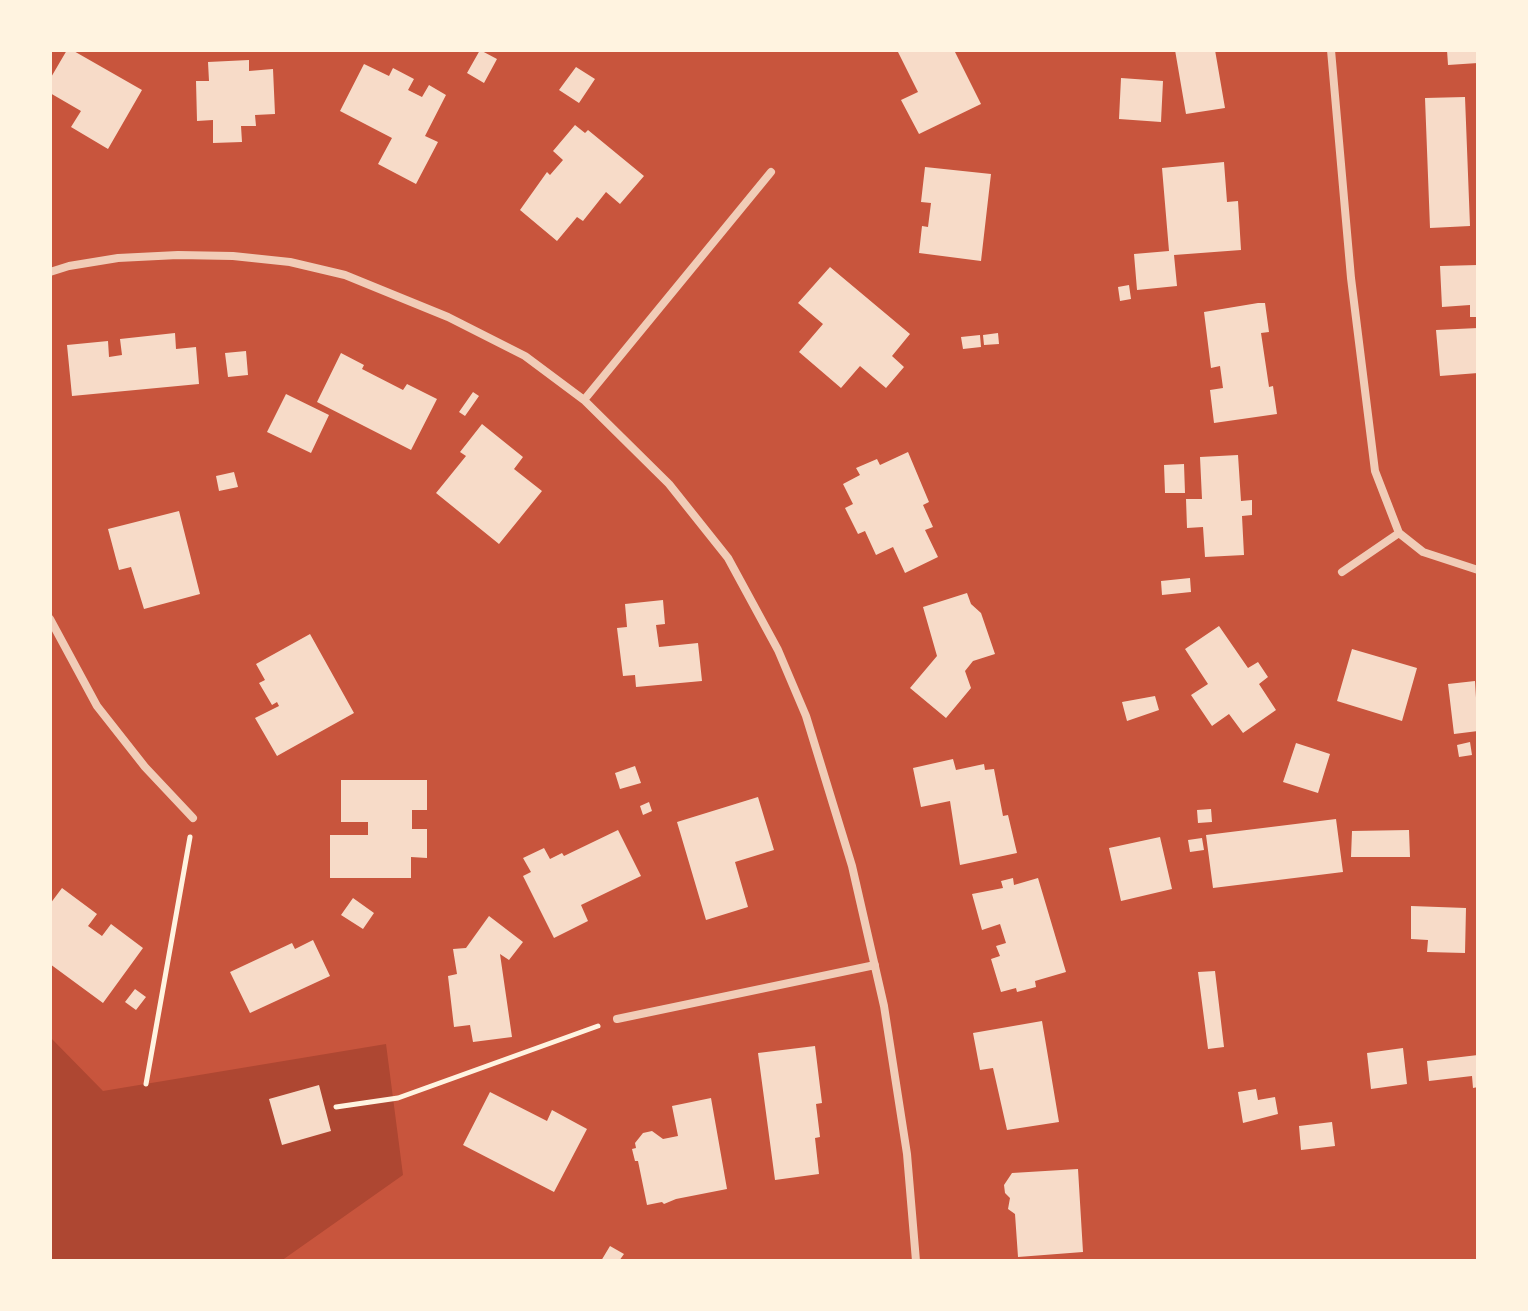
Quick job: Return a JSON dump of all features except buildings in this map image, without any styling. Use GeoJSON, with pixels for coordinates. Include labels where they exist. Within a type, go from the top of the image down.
{"type":"FeatureCollection","features":[{"type":"Feature","properties":{"kind":"street"},"geometry":{"type":"LineString","coordinates":[[1331,50],[1351,278],[1375,471],[1399,533],[1423,552],[1478,570]]}},
{"type":"Feature","properties":{"kind":"street"},"geometry":{"type":"LineString","coordinates":[[584,400],[771,172]]}},
{"type":"Feature","properties":{"kind":"street"},"geometry":{"type":"LineString","coordinates":[[50,272],[118,258],[178,255],[233,256],[290,262],[345,275],[448,317],[525,356],[584,400],[669,484],[728,558],[778,650],[810,731],[852,866],[884,1006],[907,1154],[916,1261]]}},
{"type":"Feature","properties":{"kind":"street"},"geometry":{"type":"LineString","coordinates":[[1342,572],[1399,533]]}},
{"type":"Feature","properties":{"kind":"street"},"geometry":{"type":"LineString","coordinates":[[50,619],[97,706],[145,767],[193,818]]}},
{"type":"Feature","properties":{"kind":"street"},"geometry":{"type":"LineString","coordinates":[[617,1019],[875,965]]}},
{"type":"Feature","properties":{"kind":"path"},"geometry":{"type":"LineString","coordinates":[[146,1084],[193,818]]}},
{"type":"Feature","properties":{"kind":"path"},"geometry":{"type":"LineString","coordinates":[[336,1107],[398,1098],[617,1019]]}},
{"type":"Feature","properties":{"kind":"shaded area"},"geometry":{"type":"Polygon","coordinates":[[[50,1037],[103,1091],[386,1044],[403,1175],[281,1261],[50,1261],[50,1037]]]}}]}
